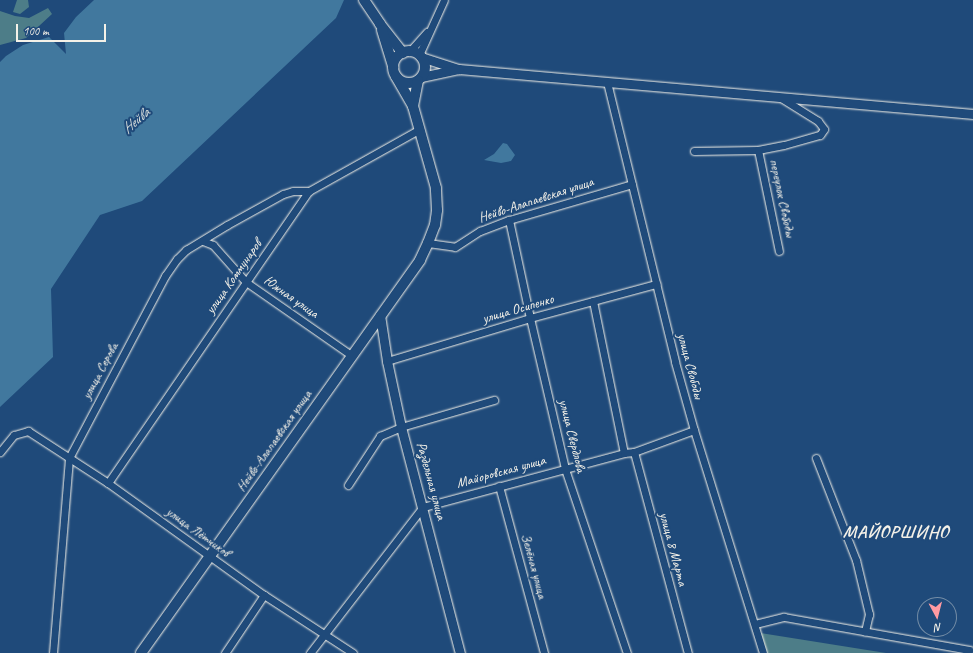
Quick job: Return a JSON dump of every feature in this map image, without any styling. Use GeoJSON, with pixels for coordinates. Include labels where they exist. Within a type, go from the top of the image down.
{"type":"FeatureCollection","features":[{"type":"Feature","properties":{"kind":"main road"},"geometry":{"type":"LineString","coordinates":[[367,3],[380,24],[406,52],[420,56],[425,68],[420,79],[414,106]]}},
{"type":"Feature","properties":{"kind":"main road"},"geometry":{"type":"LineString","coordinates":[[380,24],[395,72],[414,106]]}},
{"type":"Feature","properties":{"kind":"main road"},"geometry":{"type":"LineString","coordinates":[[406,52],[396,58],[395,72],[406,83],[420,79]]}},
{"type":"Feature","properties":{"kind":"main road","name":"Нейво-Алапаевская улица"},"geometry":{"type":"LineString","coordinates":[[141,653],[420,260],[435,225],[437,210],[436,188],[414,106]]}},
{"type":"Feature","properties":{"kind":"street"},"geometry":{"type":"LineString","coordinates":[[444,0],[420,56],[459,69],[973,114]]}},
{"type":"Feature","properties":{"kind":"street"},"geometry":{"type":"LineString","coordinates":[[406,52],[432,27]]}},
{"type":"Feature","properties":{"kind":"street"},"geometry":{"type":"LineString","coordinates":[[420,79],[459,69]]}},
{"type":"Feature","properties":{"kind":"street","name":"улица Свободы"},"geometry":{"type":"LineString","coordinates":[[607,82],[656,284],[694,430],[763,653]]}},
{"type":"Feature","properties":{"kind":"street"},"geometry":{"type":"LineString","coordinates":[[694,151],[758,150],[805,140],[820,135],[824,128],[818,121],[779,97]]}},
{"type":"Feature","properties":{"kind":"street","name":"улица Коммунаров"},"geometry":{"type":"LineString","coordinates":[[108,483],[310,191],[420,129]]}},
{"type":"Feature","properties":{"kind":"street","name":"переулок Свободы"},"geometry":{"type":"LineString","coordinates":[[758,150],[779,252]]}},
{"type":"Feature","properties":{"kind":"street","name":"Нейво-Алапаевская улица"},"geometry":{"type":"LineString","coordinates":[[428,243],[455,247],[480,231],[509,220],[632,184]]}},
{"type":"Feature","properties":{"kind":"street","name":"улица Серова"},"geometry":{"type":"LineString","coordinates":[[53,653],[69,458],[169,269],[186,250],[283,194],[293,191],[310,191]]}},
{"type":"Feature","properties":{"kind":"street","name":"улица Свердлова"},"geometry":{"type":"LineString","coordinates":[[509,220],[565,469],[627,653]]}},
{"type":"Feature","properties":{"kind":"street","name":"Южная улица"},"geometry":{"type":"LineString","coordinates":[[203,241],[213,245],[246,282],[351,355]]}},
{"type":"Feature","properties":{"kind":"street","name":"улица Осипенко"},"geometry":{"type":"LineString","coordinates":[[387,361],[530,318],[656,284]]}},
{"type":"Feature","properties":{"kind":"street"},"geometry":{"type":"LineString","coordinates":[[593,301],[624,453]]}},
{"type":"Feature","properties":{"kind":"street","name":"Раздельная улица"},"geometry":{"type":"LineString","coordinates":[[380,315],[387,361],[402,426],[460,653]]}},
{"type":"Feature","properties":{"kind":"street"},"geometry":{"type":"LineString","coordinates":[[348,485],[380,436],[402,426],[494,400]]}},
{"type":"Feature","properties":{"kind":"street","name":"Майоровская улица"},"geometry":{"type":"LineString","coordinates":[[423,507],[624,453],[634,452],[694,430]]}},
{"type":"Feature","properties":{"kind":"street","name":"улица Лётчиков"},"geometry":{"type":"LineString","coordinates":[[0,452],[14,435],[28,431],[108,483],[264,595],[353,653]]}},
{"type":"Feature","properties":{"kind":"street","name":"улица 8 Марта"},"geometry":{"type":"LineString","coordinates":[[634,452],[688,653]]}},
{"type":"Feature","properties":{"kind":"street"},"geometry":{"type":"LineString","coordinates":[[816,458],[856,560],[868,614],[865,632]]}},
{"type":"Feature","properties":{"kind":"street","name":"Зелёная улица"},"geometry":{"type":"LineString","coordinates":[[499,486],[544,653]]}},
{"type":"Feature","properties":{"kind":"street"},"geometry":{"type":"LineString","coordinates":[[310,653],[423,507]]}},
{"type":"Feature","properties":{"kind":"street"},"geometry":{"type":"LineString","coordinates":[[225,653],[264,595]]}},
{"type":"Feature","properties":{"kind":"street"},"geometry":{"type":"LineString","coordinates":[[755,624],[784,617],[970,650]]}},
{"type":"Feature","properties":{"kind":"green space"},"geometry":{"type":"Polygon","coordinates":[[[17,0],[28,0],[29,7],[20,14],[13,12],[17,0]]]}},
{"type":"Feature","properties":{"kind":"green space"},"geometry":{"type":"Polygon","coordinates":[[[48,8],[52,14],[26,38],[0,45],[0,11],[15,16],[29,18],[48,8]]]}},
{"type":"Feature","properties":{"kind":"green space"},"geometry":{"type":"Polygon","coordinates":[[[760,633],[886,653],[766,653],[760,633]]]}},
{"type":"Feature","properties":{"kind":"water","name":"Нейва"},"geometry":{"type":"Polygon","coordinates":[[[94,0],[344,0],[336,18],[142,201],[100,215],[51,289],[53,357],[0,407],[0,62],[6,56],[23,45],[49,37],[66,54],[64,33],[76,17],[94,0]]]}},
{"type":"Feature","properties":{"kind":"water"},"geometry":{"type":"Polygon","coordinates":[[[503,143],[507,144],[515,155],[511,161],[501,163],[484,160],[494,154],[503,143]]]}},
{"type":"Feature","properties":{"kind":"district","name":"МАЙОРШИНО"},"geometry":{"type":"Point","coordinates":[896,532]}}]}
